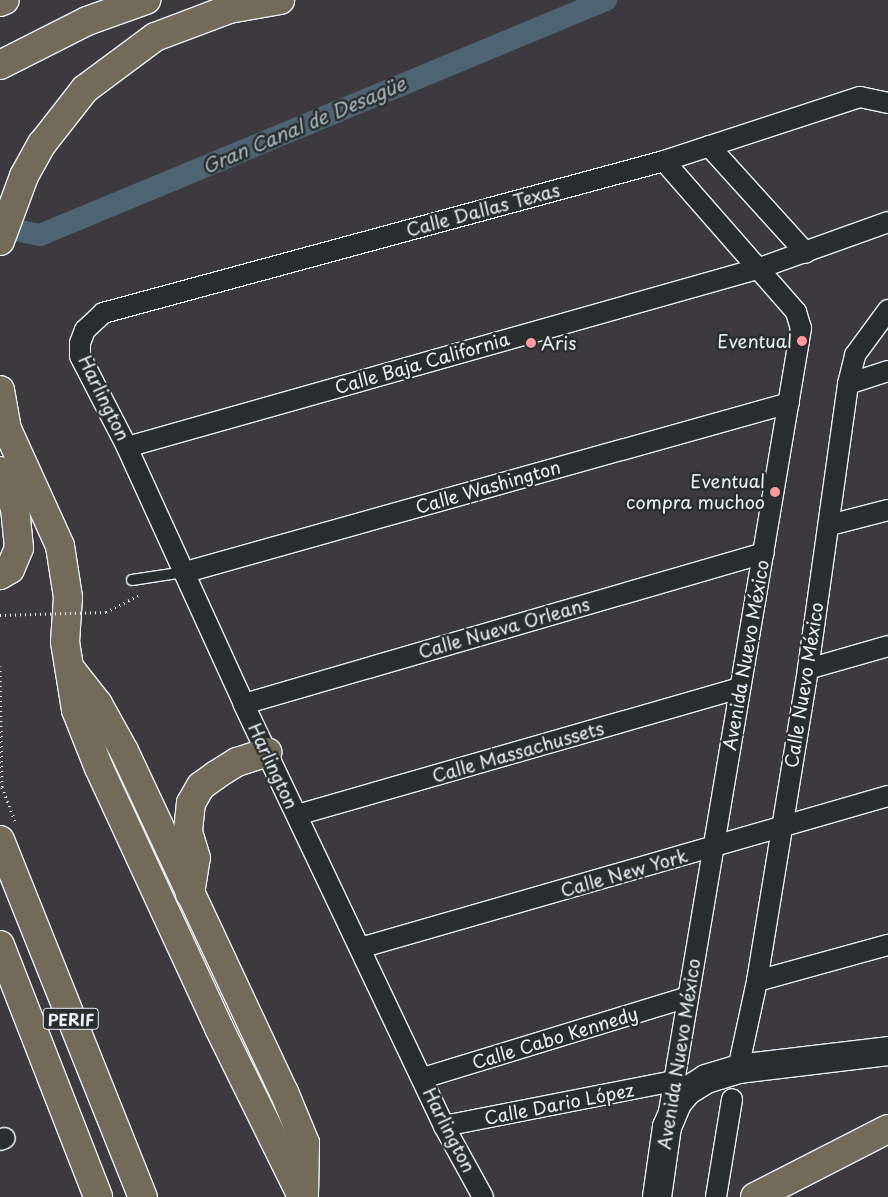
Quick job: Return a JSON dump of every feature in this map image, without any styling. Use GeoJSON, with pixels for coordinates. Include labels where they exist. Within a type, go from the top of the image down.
{"type":"FeatureCollection","features":[{"type":"Feature","properties":{"kind":"main road"},"geometry":{"type":"LineString","coordinates":[[0,2],[5,0]]}},
{"type":"Feature","properties":{"kind":"main road"},"geometry":{"type":"LineString","coordinates":[[0,65],[87,21],[146,0]]}},
{"type":"Feature","properties":{"kind":"main road"},"geometry":{"type":"LineString","coordinates":[[0,241],[24,176],[42,144],[86,89],[155,37],[229,9],[280,0]]}},
{"type":"Feature","properties":{"kind":"main road"},"geometry":{"type":"LineString","coordinates":[[0,390],[7,429],[60,546],[68,597],[65,642],[72,671],[76,710],[100,768],[219,1028],[303,1197]]}},
{"type":"Feature","properties":{"kind":"main road"},"geometry":{"type":"LineString","coordinates":[[0,471],[15,508],[19,548],[10,569],[0,576]]}},
{"type":"Feature","properties":{"kind":"main road"},"geometry":{"type":"LineString","coordinates":[[72,671],[98,704],[124,751],[305,1143],[307,1165],[303,1197]]}},
{"type":"Feature","properties":{"kind":"main road"},"geometry":{"type":"LineString","coordinates":[[190,894],[196,858],[188,831],[191,803],[202,786],[216,775],[237,762],[267,752]]}},
{"type":"Feature","properties":{"kind":"main road","name":"PERIF"},"geometry":{"type":"LineString","coordinates":[[9,834],[143,1197]]}},
{"type":"Feature","properties":{"kind":"main road","name":"PERIF"},"geometry":{"type":"LineString","coordinates":[[2,952],[98,1197]]}},
{"type":"Feature","properties":{"kind":"main road"},"geometry":{"type":"LineString","coordinates":[[666,1126],[677,1103],[687,1091],[706,1079],[738,1069],[888,1051]]}},
{"type":"Feature","properties":{"kind":"main road","name":"Avenida Nuevo México"},"geometry":{"type":"LineString","coordinates":[[657,1197],[666,1126]]}},
{"type":"Feature","properties":{"kind":"main road"},"geometry":{"type":"LineString","coordinates":[[755,1197],[888,1128]]}},
{"type":"Feature","properties":{"kind":"street","name":"Calle Dallas Texas"},"geometry":{"type":"LineString","coordinates":[[85,330],[103,313],[664,161],[860,97],[887,102]]}},
{"type":"Feature","properties":{"kind":"street"},"geometry":{"type":"LineString","coordinates":[[709,146],[806,253]]}},
{"type":"Feature","properties":{"kind":"street","name":"Avenida Nuevo México"},"geometry":{"type":"LineString","coordinates":[[664,161],[800,320],[789,403],[666,1126]]}},
{"type":"Feature","properties":{"kind":"street","name":"Calle Baja California"},"geometry":{"type":"LineString","coordinates":[[127,446],[757,269],[888,222]]}},
{"type":"Feature","properties":{"kind":"street","name":"Calle Nuevo México"},"geometry":{"type":"LineString","coordinates":[[738,1069],[757,981],[808,669],[830,525],[848,384],[855,355],[888,310]]}},
{"type":"Feature","properties":{"kind":"street","name":"Harlington"},"geometry":{"type":"LineString","coordinates":[[85,330],[80,356],[127,446],[186,572],[244,704],[444,1126],[483,1197]]}},
{"type":"Feature","properties":{"kind":"street"},"geometry":{"type":"LineString","coordinates":[[848,384],[888,371]]}},
{"type":"Feature","properties":{"kind":"street","name":"Calle Washington"},"geometry":{"type":"LineString","coordinates":[[186,572],[789,403]]}},
{"type":"Feature","properties":{"kind":"street"},"geometry":{"type":"LineString","coordinates":[[830,525],[888,510]]}},
{"type":"Feature","properties":{"kind":"street","name":"Calle Nueva Orleans"},"geometry":{"type":"LineString","coordinates":[[244,704],[764,552]]}},
{"type":"Feature","properties":{"kind":"street"},"geometry":{"type":"LineString","coordinates":[[808,669],[888,646]]}},
{"type":"Feature","properties":{"kind":"street","name":"Calle Massachussets"},"geometry":{"type":"LineString","coordinates":[[296,815],[740,688]]}},
{"type":"Feature","properties":{"kind":"street","name":"Calle New York"},"geometry":{"type":"LineString","coordinates":[[360,948],[712,848],[781,825],[888,796]]}},
{"type":"Feature","properties":{"kind":"street"},"geometry":{"type":"LineString","coordinates":[[757,981],[888,945]]}},
{"type":"Feature","properties":{"kind":"street","name":"Calle Cabo Kennedy"},"geometry":{"type":"LineString","coordinates":[[422,1078],[688,997]]}},
{"type":"Feature","properties":{"kind":"street","name":"Calle Dario López"},"geometry":{"type":"LineString","coordinates":[[444,1126],[674,1081]]}},
{"type":"Feature","properties":{"kind":"street"},"geometry":{"type":"LineString","coordinates":[[716,1197],[732,1099]]}},
{"type":"Feature","properties":{"kind":"lane"},"geometry":{"type":"LineString","coordinates":[[132,580],[186,572]]}},
{"type":"Feature","properties":{"kind":"path"},"geometry":{"type":"LineString","coordinates":[[0,615],[106,612]]}},
{"type":"Feature","properties":{"kind":"path"},"geometry":{"type":"LineString","coordinates":[[0,666],[1,788],[9,834]]}},
{"type":"Feature","properties":{"kind":"waterway","name":"Gran Canal de Desagüe"},"geometry":{"type":"LineString","coordinates":[[0,227],[40,235],[606,0]]}},
{"type":"Feature","properties":{"kind":"place","name":"Eventual"},"geometry":{"type":"Point","coordinates":[802,341]}},
{"type":"Feature","properties":{"kind":"place","name":"Aris"},"geometry":{"type":"Point","coordinates":[531,343]}},
{"type":"Feature","properties":{"kind":"place","name":"Eventual compra muchoo"},"geometry":{"type":"Point","coordinates":[775,492]}}]}
